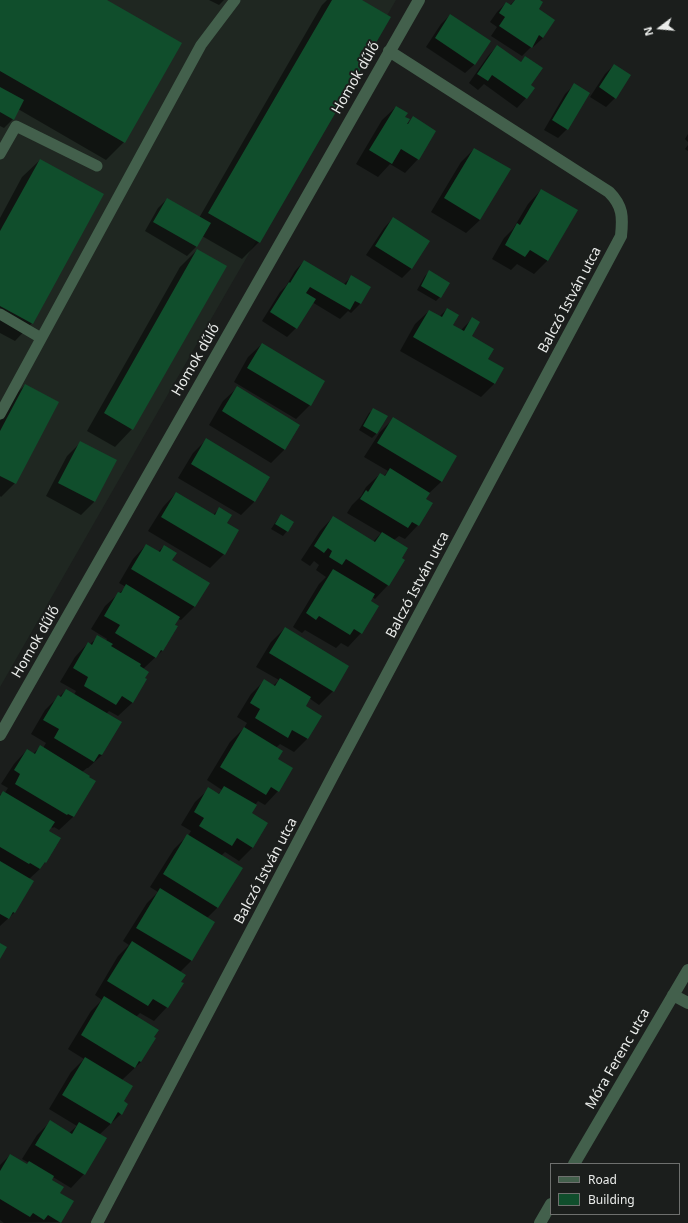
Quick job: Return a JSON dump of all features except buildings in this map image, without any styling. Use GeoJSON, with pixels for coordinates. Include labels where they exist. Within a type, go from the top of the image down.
{"type":"FeatureCollection","features":[{"type":"Feature","properties":{"kind":"street","name":"Homok dűlő"},"geometry":{"type":"LineString","coordinates":[[0,735],[418,0]]}},
{"type":"Feature","properties":{"kind":"street","name":"Balczó István utca"},"geometry":{"type":"LineString","coordinates":[[97,1223],[621,236],[623,224],[621,209],[616,199],[609,192],[389,51]]}},
{"type":"Feature","properties":{"kind":"street","name":"Móra Ferenc utca"},"geometry":{"type":"LineString","coordinates":[[575,1163],[688,970]]}},
{"type":"Feature","properties":{"kind":"street"},"geometry":{"type":"LineString","coordinates":[[673,995],[688,1003]]}},
{"type":"Feature","properties":{"kind":"street"},"geometry":{"type":"LineString","coordinates":[[540,1223],[550,1206]]}},
{"type":"Feature","properties":{"kind":"lane"},"geometry":{"type":"LineString","coordinates":[[0,414],[202,45],[235,0]]}},
{"type":"Feature","properties":{"kind":"lane"},"geometry":{"type":"LineString","coordinates":[[0,154],[16,126],[98,166]]}},
{"type":"Feature","properties":{"kind":"lane"},"geometry":{"type":"LineString","coordinates":[[0,314],[42,338]]}},
{"type":"Feature","properties":{"kind":"shaded area"},"geometry":{"type":"Polygon","coordinates":[[[0,0],[396,0],[0,687],[0,0]]]}}]}
